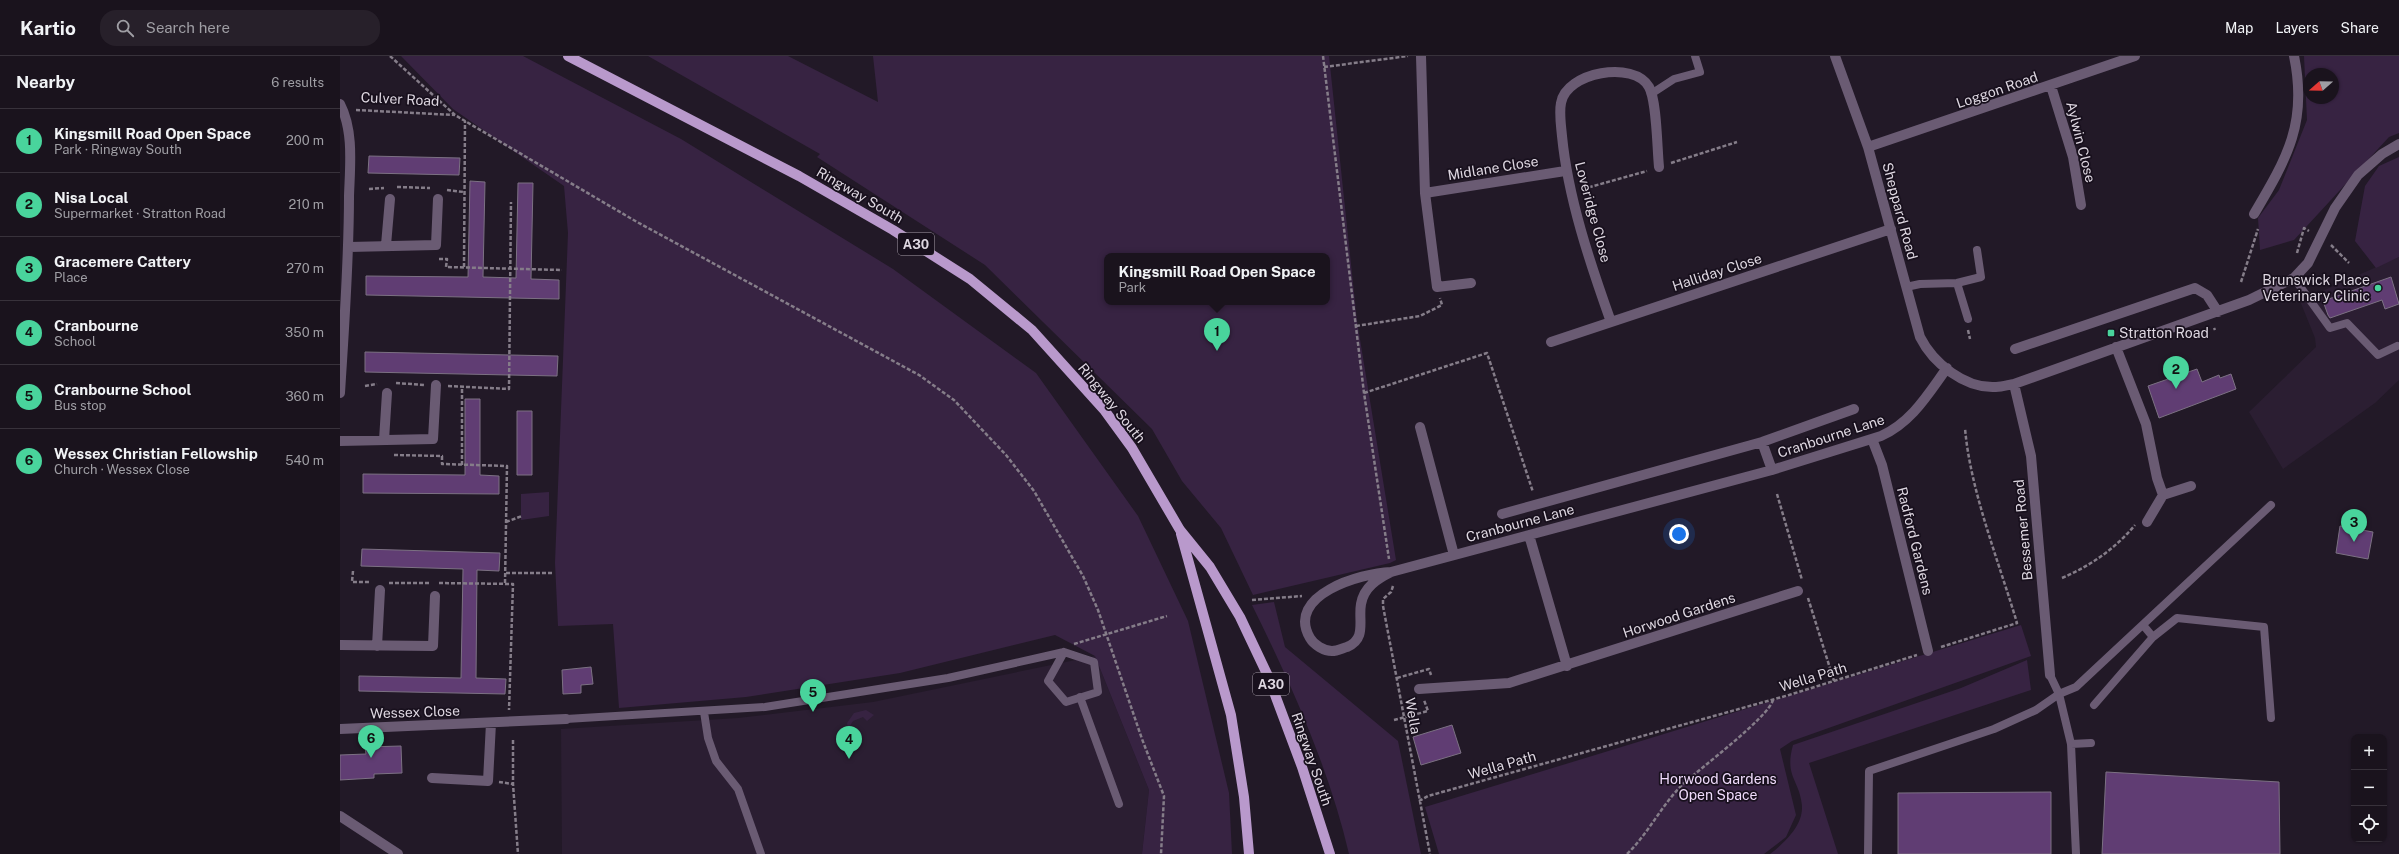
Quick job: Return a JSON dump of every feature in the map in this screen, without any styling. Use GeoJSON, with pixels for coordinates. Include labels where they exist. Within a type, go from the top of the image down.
{"type":"FeatureCollection","features":[{"type":"Feature","properties":{"kind":"main road","name":"Ringway South"},"geometry":{"type":"LineString","coordinates":[[568,56],[799,176],[893,230],[970,279],[1032,330],[1105,411],[1132,448],[1180,530],[1210,567],[1240,617],[1264,669],[1302,767],[1330,854]]}},
{"type":"Feature","properties":{"kind":"main road","name":"Ringway South"},"geometry":{"type":"LineString","coordinates":[[1180,530],[1230,715],[1244,797],[1249,854]]}},
{"type":"Feature","properties":{"kind":"street"},"geometry":{"type":"LineString","coordinates":[[1421,56],[1425,194],[1437,287],[1471,282]]}},
{"type":"Feature","properties":{"kind":"street","name":"Sheppard Road"},"geometry":{"type":"LineString","coordinates":[[1835,56],[1868,148],[1906,287],[1925,347],[1947,368]]}},
{"type":"Feature","properties":{"kind":"street","name":"Loggon Road"},"geometry":{"type":"LineString","coordinates":[[1868,148],[2051,86],[2134,56]]}},
{"type":"Feature","properties":{"kind":"street"},"geometry":{"type":"LineString","coordinates":[[2254,214],[2282,166],[2293,137],[2300,99],[2294,56]]}},
{"type":"Feature","properties":{"kind":"street","name":"Loveridge Close"},"geometry":{"type":"LineString","coordinates":[[1611,322],[1565,171],[1561,103],[1570,86],[1588,76],[1623,72],[1644,80],[1651,94],[1659,167]]}},
{"type":"Feature","properties":{"kind":"street","name":"Aylwin Close"},"geometry":{"type":"LineString","coordinates":[[2051,86],[2072,157],[2081,205]]}},
{"type":"Feature","properties":{"kind":"street","name":"Culver Road"},"geometry":{"type":"LineString","coordinates":[[340,393],[349,248],[345,228],[350,151],[349,130],[342,107]]}},
{"type":"Feature","properties":{"kind":"street"},"geometry":{"type":"LineString","coordinates":[[1947,368],[1970,383],[1996,388],[2014,384],[2218,312],[2266,293],[2294,278],[2308,263],[2335,208],[2358,175],[2382,154],[2399,144]]}},
{"type":"Feature","properties":{"kind":"street","name":"Midlane Close"},"geometry":{"type":"LineString","coordinates":[[1425,194],[1565,171]]}},
{"type":"Feature","properties":{"kind":"street"},"geometry":{"type":"LineString","coordinates":[[349,248],[386,245],[436,245],[438,194]]}},
{"type":"Feature","properties":{"kind":"street"},"geometry":{"type":"LineString","coordinates":[[386,245],[390,199]]}},
{"type":"Feature","properties":{"kind":"street","name":"Halliday Close"},"geometry":{"type":"LineString","coordinates":[[1552,342],[1891,229]]}},
{"type":"Feature","properties":{"kind":"street"},"geometry":{"type":"LineString","coordinates":[[2015,349],[2195,288],[2207,295],[2218,312]]}},
{"type":"Feature","properties":{"kind":"street"},"geometry":{"type":"LineString","coordinates":[[2116,347],[2146,424],[2157,478],[2163,495]]}},
{"type":"Feature","properties":{"kind":"street","name":"Cranbourne Lane"},"geometry":{"type":"LineString","coordinates":[[1390,568],[1370,585],[1361,604],[1361,628],[1358,638],[1351,645],[1332,651],[1321,648],[1312,642],[1305,630],[1304,621],[1307,607],[1315,599],[1340,584],[1390,568],[1454,555],[1772,470],[1872,439],[1894,430],[1910,417],[1947,368]]}},
{"type":"Feature","properties":{"kind":"street","name":"Bessemer Road"},"geometry":{"type":"LineString","coordinates":[[2014,384],[2030,456],[2050,675]]}},
{"type":"Feature","properties":{"kind":"street"},"geometry":{"type":"LineString","coordinates":[[340,441],[433,439],[436,385]]}},
{"type":"Feature","properties":{"kind":"street"},"geometry":{"type":"LineString","coordinates":[[384,440],[387,393]]}},
{"type":"Feature","properties":{"kind":"street","name":"Cranbourne Lane"},"geometry":{"type":"LineString","coordinates":[[1502,514],[1537,503],[1762,442],[1854,409]]}},
{"type":"Feature","properties":{"kind":"street"},"geometry":{"type":"LineString","coordinates":[[1420,427],[1454,555]]}},
{"type":"Feature","properties":{"kind":"street","name":"Radford Gardens"},"geometry":{"type":"LineString","coordinates":[[1872,439],[1882,464],[1928,651]]}},
{"type":"Feature","properties":{"kind":"street","name":"Cranbourne Lane"},"geometry":{"type":"LineString","coordinates":[[1762,442],[1772,470]]}},
{"type":"Feature","properties":{"kind":"street"},"geometry":{"type":"LineString","coordinates":[[2143,521],[2163,495],[2191,486]]}},
{"type":"Feature","properties":{"kind":"street"},"geometry":{"type":"LineString","coordinates":[[1529,535],[1567,666]]}},
{"type":"Feature","properties":{"kind":"street"},"geometry":{"type":"LineString","coordinates":[[377,646],[379,585]]}},
{"type":"Feature","properties":{"kind":"street","name":"Horwood Gardens"},"geometry":{"type":"LineString","coordinates":[[1419,689],[1509,683],[1567,666],[1798,591]]}},
{"type":"Feature","properties":{"kind":"street"},"geometry":{"type":"LineString","coordinates":[[340,645],[433,646],[435,596]]}},
{"type":"Feature","properties":{"kind":"street","name":"Wessex Close"},"geometry":{"type":"LineString","coordinates":[[340,729],[566,719]]}},
{"type":"Feature","properties":{"kind":"street"},"geometry":{"type":"LineString","coordinates":[[432,778],[488,781],[491,723]]}},
{"type":"Feature","properties":{"kind":"street"},"geometry":{"type":"LineString","coordinates":[[340,816],[398,854]]}},
{"type":"Feature","properties":{"kind":"lane"},"geometry":{"type":"LineString","coordinates":[[1651,94],[1674,79],[1700,72],[1695,56]]}},
{"type":"Feature","properties":{"kind":"lane"},"geometry":{"type":"LineString","coordinates":[[1906,287],[1920,284],[1957,283],[1981,277],[1977,250]]}},
{"type":"Feature","properties":{"kind":"lane"},"geometry":{"type":"LineString","coordinates":[[2294,278],[2330,328],[2347,323],[2378,355],[2397,346]]}},
{"type":"Feature","properties":{"kind":"lane"},"geometry":{"type":"LineString","coordinates":[[1957,283],[1968,319]]}},
{"type":"Feature","properties":{"kind":"lane"},"geometry":{"type":"LineString","coordinates":[[1868,854],[1869,771],[1994,729],[2036,710],[2059,694],[2076,687],[2271,506]]}},
{"type":"Feature","properties":{"kind":"lane"},"geometry":{"type":"LineString","coordinates":[[2094,705],[2153,637],[2177,618],[2264,627],[2271,718]]}},
{"type":"Feature","properties":{"kind":"lane"},"geometry":{"type":"LineString","coordinates":[[2142,625],[2153,637]]}},
{"type":"Feature","properties":{"kind":"lane"},"geometry":{"type":"LineString","coordinates":[[566,719],[704,712],[765,707],[948,678],[1064,652],[1094,662],[1098,692],[1066,702],[1048,681],[1064,652]]}},
{"type":"Feature","properties":{"kind":"lane"},"geometry":{"type":"LineString","coordinates":[[2050,675],[2059,694],[2071,744],[2076,854]]}},
{"type":"Feature","properties":{"kind":"lane"},"geometry":{"type":"LineString","coordinates":[[1080,697],[1119,804]]}},
{"type":"Feature","properties":{"kind":"lane"},"geometry":{"type":"LineString","coordinates":[[704,712],[708,738],[716,760],[738,789],[761,854]]}},
{"type":"Feature","properties":{"kind":"lane"},"geometry":{"type":"LineString","coordinates":[[2071,744],[2090,743]]}},
{"type":"Feature","properties":{"kind":"path"},"geometry":{"type":"LineString","coordinates":[[390,56],[455,115],[637,222],[919,375],[954,400],[988,435],[1034,491],[1083,576],[1106,633],[1142,740],[1164,796],[1161,854]]}},
{"type":"Feature","properties":{"kind":"path"},"geometry":{"type":"LineString","coordinates":[[1323,56],[1364,393],[1390,568]]}},
{"type":"Feature","properties":{"kind":"path"},"geometry":{"type":"LineString","coordinates":[[1324,67],[1408,56]]}},
{"type":"Feature","properties":{"kind":"path","name":"Culver Road"},"geometry":{"type":"LineString","coordinates":[[342,107],[455,115]]}},
{"type":"Feature","properties":{"kind":"path"},"geometry":{"type":"LineString","coordinates":[[465,121],[464,267],[562,270]]}},
{"type":"Feature","properties":{"kind":"path"},"geometry":{"type":"LineString","coordinates":[[369,189],[390,187],[438,194]]}},
{"type":"Feature","properties":{"kind":"path"},"geometry":{"type":"LineString","coordinates":[[445,190],[464,192]]}},
{"type":"Feature","properties":{"kind":"path"},"geometry":{"type":"LineString","coordinates":[[394,383],[509,389],[512,269],[511,202]]}},
{"type":"Feature","properties":{"kind":"path"},"geometry":{"type":"LineString","coordinates":[[2241,282],[2258,228]]}},
{"type":"Feature","properties":{"kind":"path"},"geometry":{"type":"LineString","coordinates":[[2296,256],[2304,228],[2322,236],[2349,263]]}},
{"type":"Feature","properties":{"kind":"path"},"geometry":{"type":"LineString","coordinates":[[1356,326],[1420,316],[1442,304],[1437,287]]}},
{"type":"Feature","properties":{"kind":"path"},"geometry":{"type":"LineString","coordinates":[[1968,332],[1970,338]]}},
{"type":"Feature","properties":{"kind":"path"},"geometry":{"type":"LineString","coordinates":[[1364,393],[1486,353],[1537,503]]}},
{"type":"Feature","properties":{"kind":"path"},"geometry":{"type":"LineString","coordinates":[[365,386],[380,384]]}},
{"type":"Feature","properties":{"kind":"path"},"geometry":{"type":"LineString","coordinates":[[462,387],[462,465]]}},
{"type":"Feature","properties":{"kind":"path","name":"Wella Path"},"geometry":{"type":"LineString","coordinates":[[1418,801],[1436,794],[1774,700],[2017,623],[1973,476],[1966,448],[1965,428]]}},
{"type":"Feature","properties":{"kind":"path"},"geometry":{"type":"LineString","coordinates":[[388,454],[442,456],[442,464],[507,466],[505,584]]}},
{"type":"Feature","properties":{"kind":"path"},"geometry":{"type":"LineString","coordinates":[[506,522],[522,516]]}},
{"type":"Feature","properties":{"kind":"path"},"geometry":{"type":"LineString","coordinates":[[2062,578],[2082,569],[2100,557],[2124,539],[2143,521]]}},
{"type":"Feature","properties":{"kind":"path"},"geometry":{"type":"LineString","coordinates":[[353,571],[352,582],[379,585],[513,584],[509,715]]}},
{"type":"Feature","properties":{"kind":"path"},"geometry":{"type":"LineString","coordinates":[[506,573],[553,573]]}},
{"type":"Feature","properties":{"kind":"path","name":"Wella"},"geometry":{"type":"LineString","coordinates":[[1393,584],[1391,592],[1383,599],[1383,606],[1418,801],[1430,854]]}},
{"type":"Feature","properties":{"kind":"path"},"geometry":{"type":"LineString","coordinates":[[1252,600],[1306,596],[1315,599]]}},
{"type":"Feature","properties":{"kind":"path"},"geometry":{"type":"LineString","coordinates":[[1077,641],[1167,616]]}},
{"type":"Feature","properties":{"kind":"path"},"geometry":{"type":"LineString","coordinates":[[1627,854],[1638,843],[1679,788],[1757,720],[1774,700]]}},
{"type":"Feature","properties":{"kind":"path"},"geometry":{"type":"LineString","coordinates":[[1394,720],[1428,711]]}},
{"type":"Feature","properties":{"kind":"path"},"geometry":{"type":"LineString","coordinates":[[513,740],[513,784],[518,854]]}},
{"type":"Feature","properties":{"kind":"shaded area"},"geometry":{"type":"Polygon","coordinates":[[[2399,257],[2399,380],[2375,403],[2283,469],[2249,412],[2316,347],[2315,338],[2300,301],[2399,257]]]}},
{"type":"Feature","properties":{"kind":"shaded area"},"geometry":{"type":"Polygon","coordinates":[[[1095,656],[1149,790],[1142,854],[562,854],[561,729],[738,718],[873,702],[1095,656]]]}},
{"type":"Feature","properties":{"kind":"green space"},"geometry":{"type":"Polygon","coordinates":[[[401,56],[523,56],[681,139],[893,269],[1036,373],[1138,516],[1188,621],[1229,793],[1232,854],[1142,854],[1149,790],[1095,656],[1055,635],[900,673],[746,697],[619,708],[613,624],[558,626],[555,563],[568,233],[564,186],[453,109],[401,56]]]}},
{"type":"Feature","properties":{"kind":"green space"},"geometry":{"type":"Polygon","coordinates":[[[648,56],[788,56],[878,102],[873,56],[1329,56],[1357,321],[1396,560],[1390,563],[1253,595],[1221,528],[1182,481],[1152,429],[985,265],[817,157],[820,154],[648,56]]]}},
{"type":"Feature","properties":{"kind":"green space"},"geometry":{"type":"Polygon","coordinates":[[[2304,56],[2399,56],[2399,133],[2389,137],[2294,240],[2260,250],[2258,218],[2279,190],[2307,120],[2306,104],[2339,104],[2339,68],[2305,68],[2304,56]]]}},
{"type":"Feature","properties":{"kind":"green space"},"geometry":{"type":"Polygon","coordinates":[[[2399,157],[2399,257],[2376,268],[2355,241],[2365,186],[2379,166],[2399,157]]]}},
{"type":"Feature","properties":{"kind":"green space"},"geometry":{"type":"Polygon","coordinates":[[[549,492],[549,516],[521,520],[521,494],[549,492]]]}},
{"type":"Feature","properties":{"kind":"green space"},"geometry":{"type":"Polygon","coordinates":[[[1274,602],[1285,647],[1398,741],[1421,854],[1349,854],[1331,790],[1308,727],[1281,665],[1252,605],[1274,602]]]}},
{"type":"Feature","properties":{"kind":"green space","name":"Horwood Gardens Open Space"},"geometry":{"type":"Polygon","coordinates":[[[2021,625],[2031,656],[1792,741],[1780,749],[1796,815],[1786,837],[1764,854],[1439,854],[1425,807],[2021,625]]]}},
{"type":"Feature","properties":{"kind":"green space"},"geometry":{"type":"Polygon","coordinates":[[[2027,660],[2031,690],[1809,763],[1838,854],[1770,854],[1792,833],[1801,813],[1801,797],[1791,772],[1790,764],[1793,745],[1961,688],[2027,660]]]}},
{"type":"Feature","properties":{"kind":"green space"},"geometry":{"type":"Polygon","coordinates":[[[866,710],[874,715],[867,721],[863,717],[853,721],[848,729],[847,723],[854,713],[866,710]]]}},
{"type":"Feature","properties":{"kind":"building"},"geometry":{"type":"Polygon","coordinates":[[[369,156],[460,158],[459,175],[368,173],[369,156]]]}},
{"type":"Feature","properties":{"kind":"building"},"geometry":{"type":"Polygon","coordinates":[[[470,181],[485,182],[483,277],[516,278],[518,183],[533,183],[531,279],[559,280],[559,299],[366,295],[366,276],[468,277],[470,181]]]}},
{"type":"Feature","properties":{"kind":"building","name":"Brunswick Place Veterinary Clinic"},"geometry":{"type":"Polygon","coordinates":[[[2391,277],[2399,304],[2385,309],[2382,300],[2330,318],[2328,315],[2323,301],[2391,277]]]}},
{"type":"Feature","properties":{"kind":"building"},"geometry":{"type":"Polygon","coordinates":[[[365,352],[558,356],[557,376],[365,372],[365,352]]]}},
{"type":"Feature","properties":{"kind":"building"},"geometry":{"type":"Polygon","coordinates":[[[2197,369],[2202,382],[2219,375],[2220,378],[2231,374],[2236,389],[2159,418],[2148,386],[2197,369]]]}},
{"type":"Feature","properties":{"kind":"building"},"geometry":{"type":"Polygon","coordinates":[[[465,399],[480,399],[480,475],[499,476],[499,494],[363,493],[363,474],[465,475],[465,399]]]}},
{"type":"Feature","properties":{"kind":"building"},"geometry":{"type":"Polygon","coordinates":[[[517,411],[532,411],[532,475],[517,475],[517,411]]]}},
{"type":"Feature","properties":{"kind":"building"},"geometry":{"type":"Polygon","coordinates":[[[2340,526],[2373,532],[2368,559],[2336,553],[2340,526]]]}},
{"type":"Feature","properties":{"kind":"building"},"geometry":{"type":"Polygon","coordinates":[[[362,549],[500,553],[499,571],[477,570],[476,678],[506,679],[505,694],[359,691],[359,676],[461,678],[463,569],[361,566],[362,549]]]}},
{"type":"Feature","properties":{"kind":"building"},"geometry":{"type":"Polygon","coordinates":[[[591,667],[593,684],[581,685],[581,693],[563,694],[562,670],[591,667]]]}},
{"type":"Feature","properties":{"kind":"building"},"geometry":{"type":"Polygon","coordinates":[[[1452,725],[1461,753],[1421,765],[1413,737],[1452,725]]]}},
{"type":"Feature","properties":{"kind":"building"},"geometry":{"type":"Polygon","coordinates":[[[401,746],[402,773],[374,774],[374,778],[340,780],[340,755],[366,754],[365,747],[401,746]]]}},
{"type":"Feature","properties":{"kind":"building"},"geometry":{"type":"Polygon","coordinates":[[[2106,772],[2279,782],[2280,854],[2102,854],[2106,772]]]}},
{"type":"Feature","properties":{"kind":"building"},"geometry":{"type":"Polygon","coordinates":[[[2051,792],[2051,854],[1898,854],[1898,793],[2051,792]]]}},
{"type":"Feature","properties":{"kind":"place","name":"Brunswick Place Veterinary Clinic"},"geometry":{"type":"Point","coordinates":[2378,288]}},
{"type":"Feature","properties":{"kind":"place","name":"Stratton Road"},"geometry":{"type":"Point","coordinates":[2111,333]}},
{"type":"Feature","properties":{"kind":"place","name":"Kingsmill Road Open Space"},"geometry":{"type":"Point","coordinates":[1217,351]}},
{"type":"Feature","properties":{"kind":"place","name":"Nisa Local"},"geometry":{"type":"Point","coordinates":[2176,389]}},
{"type":"Feature","properties":{"kind":"place","name":"Gracemere Cattery"},"geometry":{"type":"Point","coordinates":[2354,542]}},
{"type":"Feature","properties":{"kind":"place","name":"Cranbourne School"},"geometry":{"type":"Point","coordinates":[813,712]}},
{"type":"Feature","properties":{"kind":"place","name":"Wessex Christian Fellowship"},"geometry":{"type":"Point","coordinates":[371,758]}},
{"type":"Feature","properties":{"kind":"place","name":"Cranbourne"},"geometry":{"type":"Point","coordinates":[849,759]}}]}
